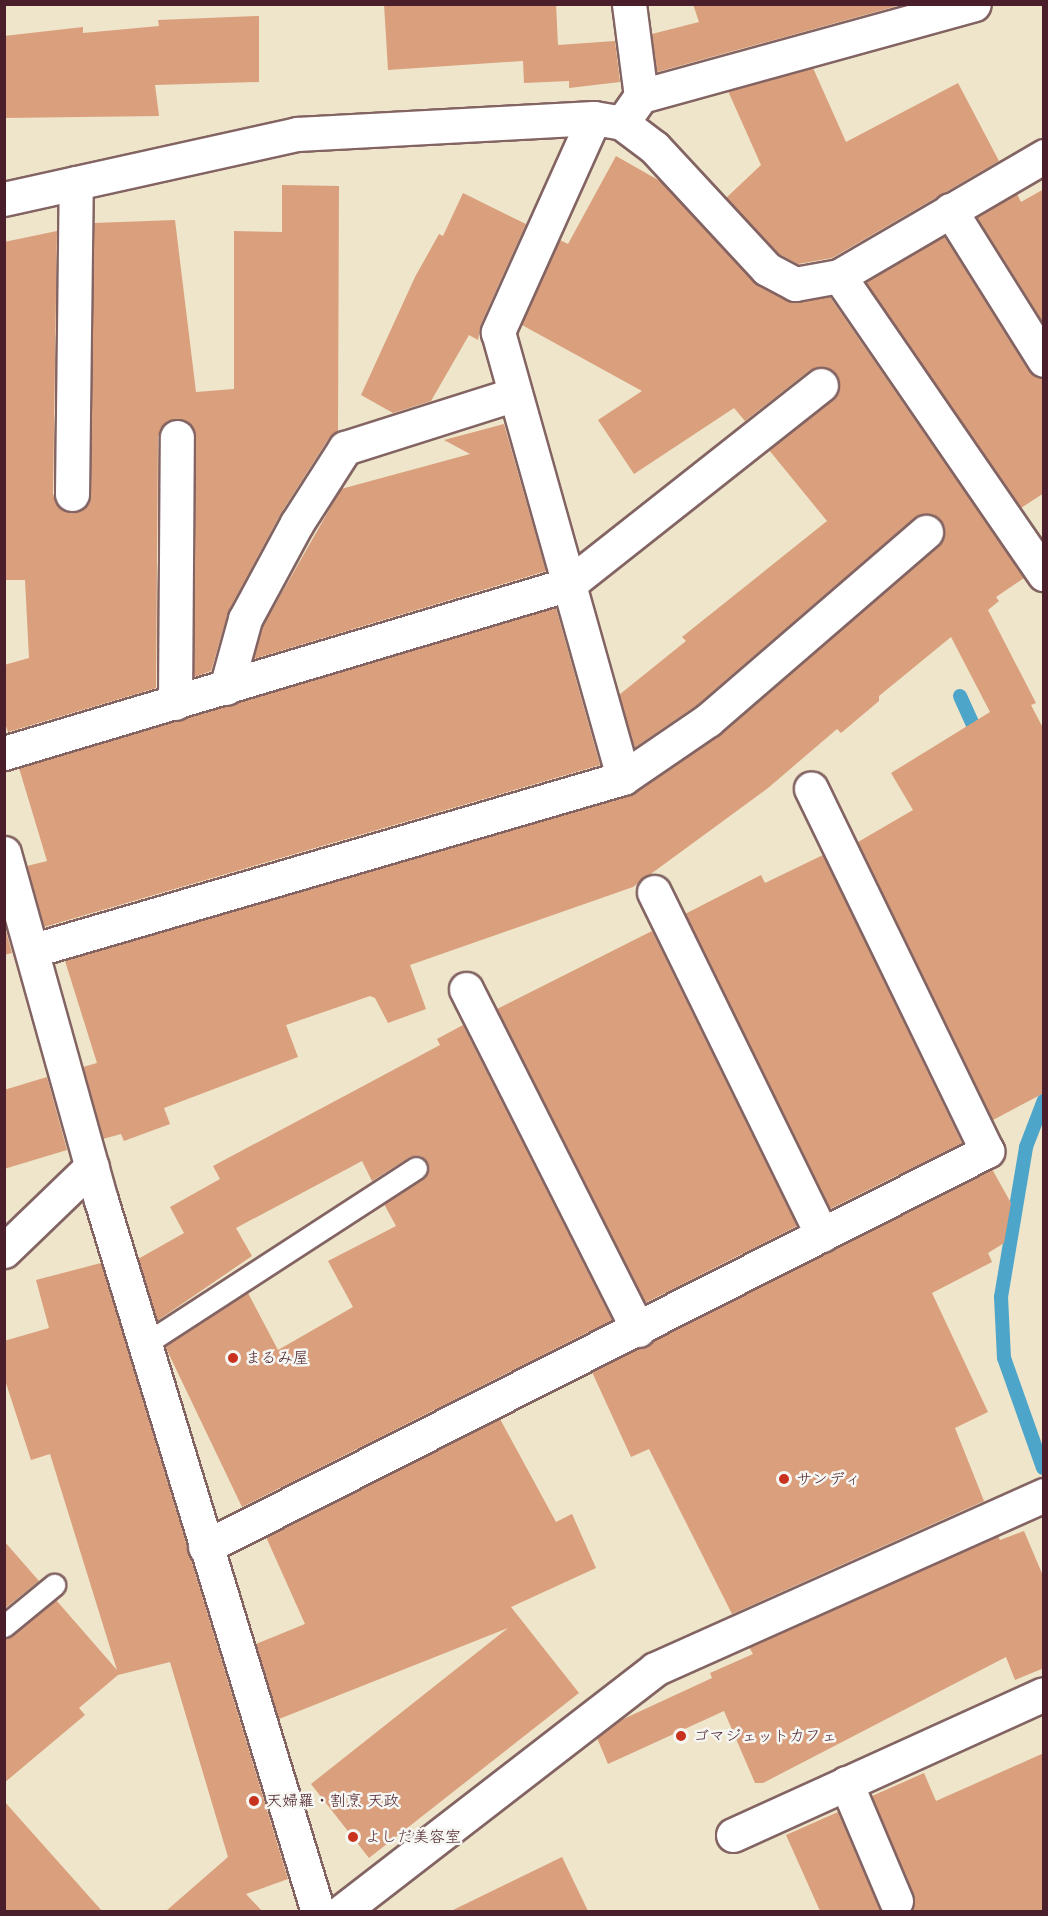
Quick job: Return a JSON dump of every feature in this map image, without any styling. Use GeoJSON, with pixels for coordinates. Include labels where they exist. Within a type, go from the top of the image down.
{"type":"FeatureCollection","features":[{"type":"Feature","properties":{"kind":"street"},"geometry":{"type":"LineString","coordinates":[[628,4],[640,96]]}},
{"type":"Feature","properties":{"kind":"street"},"geometry":{"type":"LineString","coordinates":[[623,778],[498,332],[608,121],[640,96],[974,4]]}},
{"type":"Feature","properties":{"kind":"street"},"geometry":{"type":"LineString","coordinates":[[4,199],[297,134],[608,121],[654,147],[767,269],[795,284],[839,276],[1044,156]]}},
{"type":"Feature","properties":{"kind":"street"},"geometry":{"type":"LineString","coordinates":[[72,495],[76,183]]}},
{"type":"Feature","properties":{"kind":"street"},"geometry":{"type":"LineString","coordinates":[[950,210],[1044,360]]}},
{"type":"Feature","properties":{"kind":"street"},"geometry":{"type":"LineString","coordinates":[[839,276],[1044,574]]}},
{"type":"Feature","properties":{"kind":"street"},"geometry":{"type":"LineString","coordinates":[[4,753],[569,584],[821,385]]}},
{"type":"Feature","properties":{"kind":"street"},"geometry":{"type":"LineString","coordinates":[[226,688],[245,619],[297,523],[345,448],[515,394]]}},
{"type":"Feature","properties":{"kind":"street"},"geometry":{"type":"LineString","coordinates":[[175,703],[177,437]]}},
{"type":"Feature","properties":{"kind":"street"},"geometry":{"type":"LineString","coordinates":[[34,950],[623,778],[708,720],[926,532]]}},
{"type":"Feature","properties":{"kind":"street"},"geometry":{"type":"LineString","coordinates":[[205,1547],[638,1330],[987,1151],[812,788]]}},
{"type":"Feature","properties":{"kind":"street"},"geometry":{"type":"LineString","coordinates":[[4,853],[34,950],[92,1166],[205,1547],[318,1911]]}},
{"type":"Feature","properties":{"kind":"street"},"geometry":{"type":"LineString","coordinates":[[654,892],[822,1235]]}},
{"type":"Feature","properties":{"kind":"street"},"geometry":{"type":"LineString","coordinates":[[466,990],[638,1330]]}},
{"type":"Feature","properties":{"kind":"street"},"geometry":{"type":"LineString","coordinates":[[4,1251],[92,1166]]}},
{"type":"Feature","properties":{"kind":"street"},"geometry":{"type":"LineString","coordinates":[[341,1911],[655,1669],[1041,1503]]}},
{"type":"Feature","properties":{"kind":"street"},"geometry":{"type":"LineString","coordinates":[[733,1835],[1044,1694]]}},
{"type":"Feature","properties":{"kind":"street"},"geometry":{"type":"LineString","coordinates":[[846,1783],[896,1901]]}},
{"type":"Feature","properties":{"kind":"lane"},"geometry":{"type":"LineString","coordinates":[[145,1344],[417,1168]]}},
{"type":"Feature","properties":{"kind":"lane"},"geometry":{"type":"LineString","coordinates":[[4,1626],[54,1586]]}},
{"type":"Feature","properties":{"kind":"building"},"geometry":{"type":"Polygon","coordinates":[[[384,4],[556,4],[558,45],[615,41],[620,82],[569,88],[569,81],[524,83],[523,61],[388,70],[384,4]]]}},
{"type":"Feature","properties":{"kind":"building"},"geometry":{"type":"Polygon","coordinates":[[[693,4],[896,4],[897,6],[657,72],[652,34],[699,22],[693,4]]]}},
{"type":"Feature","properties":{"kind":"building"},"geometry":{"type":"Polygon","coordinates":[[[259,16],[259,82],[155,85],[159,116],[4,118],[4,36],[83,27],[83,33],[159,26],[158,20],[259,16]]]}},
{"type":"Feature","properties":{"kind":"building"},"geometry":{"type":"Polygon","coordinates":[[[813,68],[846,142],[958,83],[999,161],[832,258],[798,264],[779,254],[726,198],[761,165],[728,91],[813,68]]]}},
{"type":"Feature","properties":{"kind":"building"},"geometry":{"type":"Polygon","coordinates":[[[616,156],[660,181],[758,285],[798,302],[830,297],[1024,578],[996,597],[999,601],[988,610],[1036,703],[1031,705],[1044,730],[1044,1093],[993,1120],[858,842],[913,810],[891,773],[990,712],[951,637],[879,696],[879,701],[841,733],[837,729],[768,788],[633,887],[410,965],[426,1009],[388,1023],[375,998],[370,996],[286,1025],[298,1057],[164,1108],[170,1124],[124,1141],[121,1134],[103,1139],[83,1067],[97,1063],[65,961],[633,794],[720,734],[943,539],[940,519],[923,514],[914,518],[697,705],[634,748],[619,695],[686,641],[682,637],[827,521],[769,450],[833,400],[840,383],[828,368],[810,370],[745,421],[734,408],[634,474],[598,420],[642,391],[522,325],[560,240],[568,244],[616,156]]]}},
{"type":"Feature","properties":{"kind":"building"},"geometry":{"type":"Polygon","coordinates":[[[282,185],[339,186],[338,431],[329,438],[281,513],[229,610],[211,671],[194,677],[196,437],[186,421],[167,421],[158,437],[156,688],[8,732],[4,720],[4,665],[29,658],[25,580],[4,580],[4,242],[57,231],[53,494],[62,510],[72,513],[88,504],[91,494],[94,223],[175,220],[196,392],[234,389],[234,231],[282,232],[282,185]]]}},
{"type":"Feature","properties":{"kind":"building"},"geometry":{"type":"Polygon","coordinates":[[[1044,189],[1044,324],[977,217],[1017,194],[1021,202],[1044,189]]]}},
{"type":"Feature","properties":{"kind":"building"},"geometry":{"type":"Polygon","coordinates":[[[463,193],[526,224],[481,324],[478,340],[469,335],[431,401],[393,413],[361,395],[415,277],[439,234],[443,236],[463,193]]]}},
{"type":"Feature","properties":{"kind":"building"},"geometry":{"type":"Polygon","coordinates":[[[944,236],[1028,370],[1044,379],[1044,493],[1021,508],[866,282],[944,236]]]}},
{"type":"Feature","properties":{"kind":"building"},"geometry":{"type":"Polygon","coordinates":[[[504,424],[546,571],[253,659],[263,626],[341,489],[470,454],[444,440],[504,424]]]}},
{"type":"Feature","properties":{"kind":"building"},"geometry":{"type":"Polygon","coordinates":[[[556,608],[600,765],[44,927],[27,866],[47,861],[19,768],[556,608]]]}},
{"type":"Feature","properties":{"kind":"building"},"geometry":{"type":"Polygon","coordinates":[[[823,855],[962,1143],[830,1209],[685,914],[761,875],[765,883],[823,855]]]}},
{"type":"Feature","properties":{"kind":"building"},"geometry":{"type":"Polygon","coordinates":[[[4,924],[12,953],[4,955],[4,924]]]}},
{"type":"Feature","properties":{"kind":"building"},"geometry":{"type":"Polygon","coordinates":[[[652,931],[797,1226],[645,1303],[497,1009],[652,931]]]}},
{"type":"Feature","properties":{"kind":"building"},"geometry":{"type":"Polygon","coordinates":[[[463,1025],[612,1320],[242,1507],[165,1346],[248,1293],[278,1350],[353,1307],[328,1261],[396,1226],[384,1204],[423,1178],[428,1173],[427,1162],[421,1156],[410,1157],[372,1181],[362,1161],[236,1228],[252,1256],[157,1321],[138,1259],[184,1233],[170,1207],[220,1179],[213,1166],[440,1045],[437,1039],[463,1025]]]}},
{"type":"Feature","properties":{"kind":"building"},"geometry":{"type":"Polygon","coordinates":[[[47,1077],[67,1150],[4,1169],[4,1090],[47,1077]]]}},
{"type":"Feature","properties":{"kind":"building"},"geometry":{"type":"Polygon","coordinates":[[[992,1169],[1011,1203],[1004,1243],[988,1253],[992,1262],[932,1293],[988,1412],[955,1428],[984,1501],[732,1614],[649,1449],[631,1457],[592,1372],[992,1169]]]}},
{"type":"Feature","properties":{"kind":"building"},"geometry":{"type":"Polygon","coordinates":[[[101,1263],[288,1879],[246,1894],[262,1911],[166,1911],[228,1857],[170,1662],[118,1675],[79,1708],[85,1715],[4,1783],[4,1638],[56,1600],[117,1670],[50,1454],[31,1460],[4,1377],[4,1341],[49,1328],[36,1280],[101,1263]]]}},
{"type":"Feature","properties":{"kind":"building"},"geometry":{"type":"Polygon","coordinates":[[[500,1419],[556,1522],[572,1514],[596,1568],[511,1607],[579,1693],[369,1858],[311,1784],[508,1628],[279,1719],[256,1644],[305,1624],[266,1537],[500,1419]]]}},
{"type":"Feature","properties":{"kind":"building"},"geometry":{"type":"Polygon","coordinates":[[[1024,1531],[1044,1578],[1044,1668],[1015,1680],[1006,1657],[763,1783],[755,1783],[724,1711],[608,1764],[597,1738],[619,1721],[712,1678],[710,1673],[753,1654],[749,1647],[998,1536],[1000,1540],[1024,1531]]]}},
{"type":"Feature","properties":{"kind":"building"},"geometry":{"type":"Polygon","coordinates":[[[4,1541],[39,1581],[4,1609],[4,1541]]]}},
{"type":"Feature","properties":{"kind":"building"},"geometry":{"type":"Polygon","coordinates":[[[1044,1753],[1044,1911],[911,1911],[913,1894],[872,1796],[924,1773],[936,1801],[1044,1753]]]}},
{"type":"Feature","properties":{"kind":"building"},"geometry":{"type":"Polygon","coordinates":[[[4,1801],[102,1911],[4,1911],[4,1801]]]}},
{"type":"Feature","properties":{"kind":"building"},"geometry":{"type":"Polygon","coordinates":[[[838,1812],[881,1911],[820,1911],[786,1835],[838,1812]]]}},
{"type":"Feature","properties":{"kind":"building"},"geometry":{"type":"Polygon","coordinates":[[[562,1857],[588,1911],[451,1911],[562,1857]]]}},
{"type":"Feature","properties":{"kind":"waterway"},"geometry":{"type":"LineString","coordinates":[[960,696],[979,738]]}},
{"type":"Feature","properties":{"kind":"waterway"},"geometry":{"type":"LineString","coordinates":[[1043,1468],[1004,1358],[1001,1297],[1026,1147],[1044,1100]]}},
{"type":"Feature","properties":{"kind":"place","name":"まるみ屋"},"geometry":{"type":"Point","coordinates":[233,1358]}},
{"type":"Feature","properties":{"kind":"place","name":"サンディ"},"geometry":{"type":"Point","coordinates":[784,1479]}},
{"type":"Feature","properties":{"kind":"place","name":"ゴマジェットカフェ"},"geometry":{"type":"Point","coordinates":[681,1736]}},
{"type":"Feature","properties":{"kind":"place","name":"天婦羅・割烹 天政"},"geometry":{"type":"Point","coordinates":[254,1801]}},
{"type":"Feature","properties":{"kind":"place","name":"よしだ美容室"},"geometry":{"type":"Point","coordinates":[353,1837]}}]}
